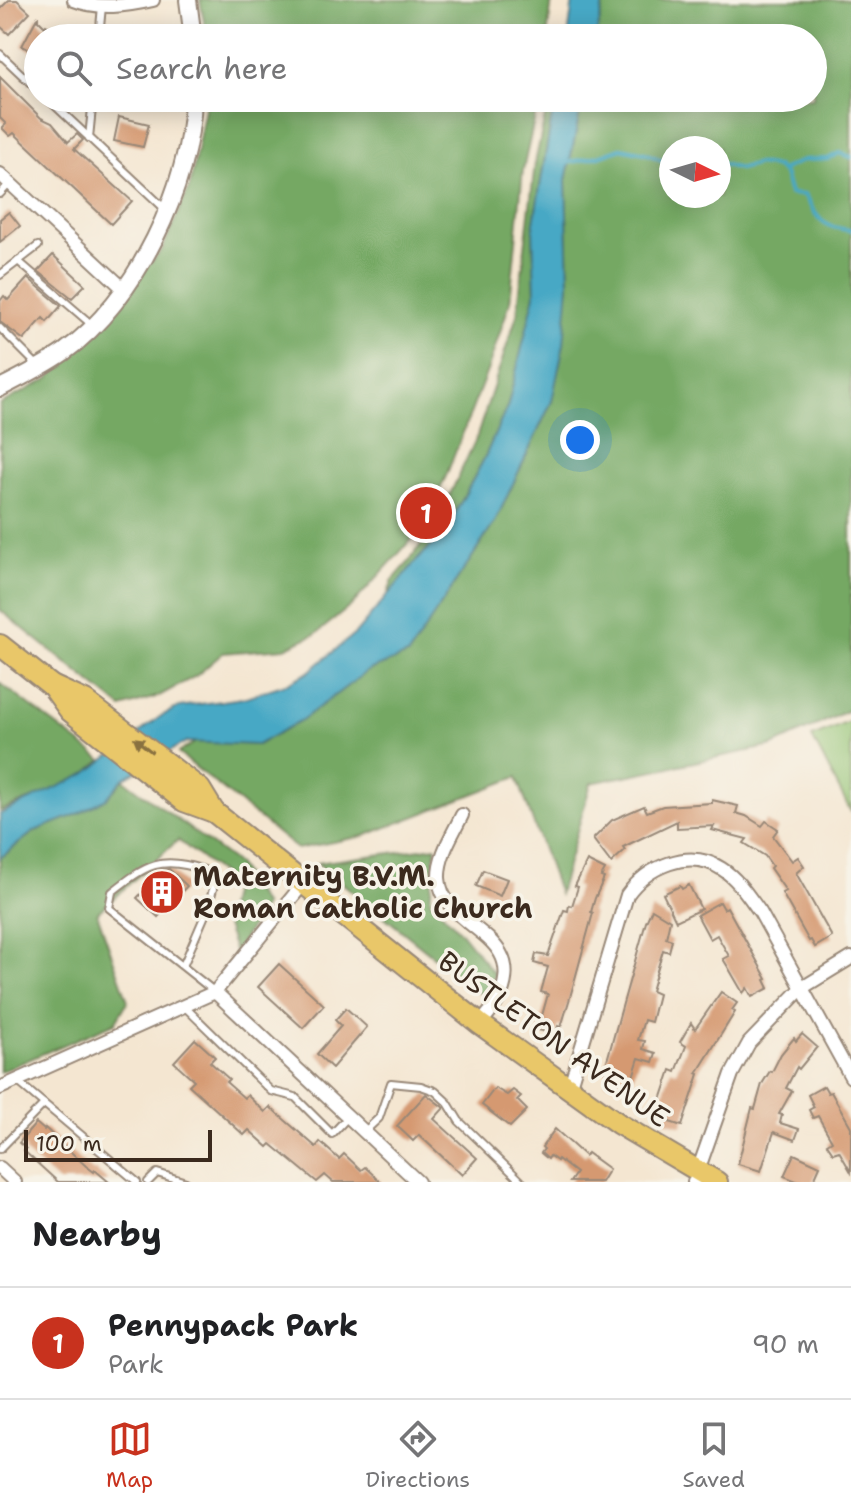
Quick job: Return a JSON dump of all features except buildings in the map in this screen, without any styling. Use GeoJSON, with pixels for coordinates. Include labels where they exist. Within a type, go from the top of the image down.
{"type":"FeatureCollection","features":[{"type":"Feature","properties":{"kind":"main road","name":"BUSTLETON AVENUE"},"geometry":{"type":"LineString","coordinates":[[0,645],[480,1024],[619,1124],[703,1179]]}},
{"type":"Feature","properties":{"kind":"street"},"geometry":{"type":"LineString","coordinates":[[74,0],[102,6],[127,6],[153,0]]}},
{"type":"Feature","properties":{"kind":"street"},"geometry":{"type":"LineString","coordinates":[[188,0],[191,24]]}},
{"type":"Feature","properties":{"kind":"street"},"geometry":{"type":"LineString","coordinates":[[0,388],[66,351],[124,289],[153,243],[167,211],[185,161],[193,112]]}},
{"type":"Feature","properties":{"kind":"street"},"geometry":{"type":"LineString","coordinates":[[5,179],[124,289]]}},
{"type":"Feature","properties":{"kind":"street"},"geometry":{"type":"LineString","coordinates":[[462,815],[441,860],[441,890],[454,910],[500,950],[505,967],[502,993],[480,1024]]}},
{"type":"Feature","properties":{"kind":"street"},"geometry":{"type":"LineString","coordinates":[[569,1089],[627,895],[635,883],[667,862],[687,860],[722,868],[760,912],[851,1077]]}},
{"type":"Feature","properties":{"kind":"street"},"geometry":{"type":"LineString","coordinates":[[0,1088],[215,992],[303,884]]}},
{"type":"Feature","properties":{"kind":"street"},"geometry":{"type":"LineString","coordinates":[[703,1179],[732,1074],[749,1043],[802,988],[851,958]]}},
{"type":"Feature","properties":{"kind":"street"},"geometry":{"type":"LineString","coordinates":[[215,992],[418,1182]]}},
{"type":"Feature","properties":{"kind":"street"},"geometry":{"type":"LineString","coordinates":[[0,1168],[15,1182]]}},
{"type":"Feature","properties":{"kind":"lane"},"geometry":{"type":"LineString","coordinates":[[100,24],[102,6]]}},
{"type":"Feature","properties":{"kind":"lane"},"geometry":{"type":"LineString","coordinates":[[0,54],[24,77]]}},
{"type":"Feature","properties":{"kind":"lane"},"geometry":{"type":"LineString","coordinates":[[62,112],[167,211]]}},
{"type":"Feature","properties":{"kind":"lane"},"geometry":{"type":"LineString","coordinates":[[89,138],[92,112]]}},
{"type":"Feature","properties":{"kind":"lane"},"geometry":{"type":"LineString","coordinates":[[0,194],[5,179]]}},
{"type":"Feature","properties":{"kind":"lane"},"geometry":{"type":"LineString","coordinates":[[0,275],[38,246]]}},
{"type":"Feature","properties":{"kind":"lane"},"geometry":{"type":"LineString","coordinates":[[18,261],[92,326]]}},
{"type":"Feature","properties":{"kind":"lane"},"geometry":{"type":"LineString","coordinates":[[0,328],[38,367]]}},
{"type":"Feature","properties":{"kind":"lane"},"geometry":{"type":"LineString","coordinates":[[183,966],[213,889],[204,870],[180,862],[162,863],[132,876],[112,892],[109,908],[215,992]]}},
{"type":"Feature","properties":{"kind":"lane"},"geometry":{"type":"LineString","coordinates":[[183,1006],[271,1091],[295,1097],[332,1134],[348,1117]]}},
{"type":"Feature","properties":{"kind":"lane"},"geometry":{"type":"LineString","coordinates":[[16,1081],[137,1182]]}},
{"type":"Feature","properties":{"kind":"lane"},"geometry":{"type":"LineString","coordinates":[[364,1132],[379,1118],[391,1083],[421,1086],[435,1091],[448,1103],[459,1121],[522,1182]]}},
{"type":"Feature","properties":{"kind":"lane"},"geometry":{"type":"LineString","coordinates":[[0,1149],[44,1104]]}},
{"type":"Feature","properties":{"kind":"lane"},"geometry":{"type":"LineString","coordinates":[[148,1182],[157,1173],[186,1182]]}},
{"type":"Feature","properties":{"kind":"green space"},"geometry":{"type":"Polygon","coordinates":[[[200,0],[552,0],[549,24],[204,24],[200,0]]]}},
{"type":"Feature","properties":{"kind":"green space"},"geometry":{"type":"Polygon","coordinates":[[[604,0],[851,0],[851,709],[773,746],[591,783],[559,894],[517,777],[364,836],[297,849],[178,753],[197,741],[257,745],[303,719],[369,670],[408,655],[495,522],[552,401],[569,285],[566,180],[580,112],[827,112],[827,24],[599,24],[604,0]]]}},
{"type":"Feature","properties":{"kind":"green space"},"geometry":{"type":"Polygon","coordinates":[[[204,112],[536,112],[523,170],[510,302],[489,366],[422,528],[352,605],[316,634],[285,648],[223,653],[196,676],[159,696],[122,708],[0,610],[0,404],[48,379],[162,250],[190,186],[204,112]]]}},
{"type":"Feature","properties":{"kind":"green space"},"geometry":{"type":"Polygon","coordinates":[[[546,112],[553,112],[533,228],[535,295],[508,405],[454,515],[436,541],[387,597],[392,581],[438,520],[476,439],[517,315],[535,163],[546,112]]]}},
{"type":"Feature","properties":{"kind":"green space"},"geometry":{"type":"Polygon","coordinates":[[[0,683],[102,760],[86,774],[50,792],[0,811],[0,683]]]}},
{"type":"Feature","properties":{"kind":"green space"},"geometry":{"type":"Polygon","coordinates":[[[851,721],[851,812],[812,737],[851,721]]]}},
{"type":"Feature","properties":{"kind":"green space"},"geometry":{"type":"Polygon","coordinates":[[[123,779],[237,864],[264,906],[235,953],[225,923],[233,883],[178,840],[97,913],[128,1001],[115,1023],[0,1072],[0,858],[36,831],[95,805],[123,779]]]}},
{"type":"Feature","properties":{"kind":"green space"},"geometry":{"type":"Polygon","coordinates":[[[436,847],[430,900],[495,975],[482,995],[317,863],[436,847]]]}},
{"type":"Feature","properties":{"kind":"water"},"geometry":{"type":"Polygon","coordinates":[[[573,0],[604,0],[599,24],[570,24],[573,0]]]}},
{"type":"Feature","properties":{"kind":"water"},"geometry":{"type":"Polygon","coordinates":[[[553,112],[580,112],[566,180],[569,285],[564,344],[552,401],[495,522],[408,655],[369,670],[303,719],[257,745],[186,742],[123,779],[107,798],[78,814],[35,831],[0,858],[0,814],[86,774],[161,716],[179,707],[243,698],[286,684],[307,673],[356,633],[436,541],[484,459],[508,405],[535,295],[533,228],[553,112]]]}},
{"type":"Feature","properties":{"kind":"waterway"},"geometry":{"type":"LineString","coordinates":[[567,163],[621,148],[659,159]]}},
{"type":"Feature","properties":{"kind":"waterway"},"geometry":{"type":"LineString","coordinates":[[781,170],[804,160],[828,159],[839,153],[851,157]]}},
{"type":"Feature","properties":{"kind":"waterway"},"geometry":{"type":"LineString","coordinates":[[731,167],[739,169],[758,164],[777,167],[784,174],[790,194],[804,195],[827,225],[851,230]]}},
{"type":"Feature","properties":{"kind":"place","name":"Pennypack Park"},"geometry":{"type":"Point","coordinates":[426,513]}},
{"type":"Feature","properties":{"kind":"place","name":"Maternity B.V.M. Roman Catholic Church"},"geometry":{"type":"Point","coordinates":[162,892]}}]}
